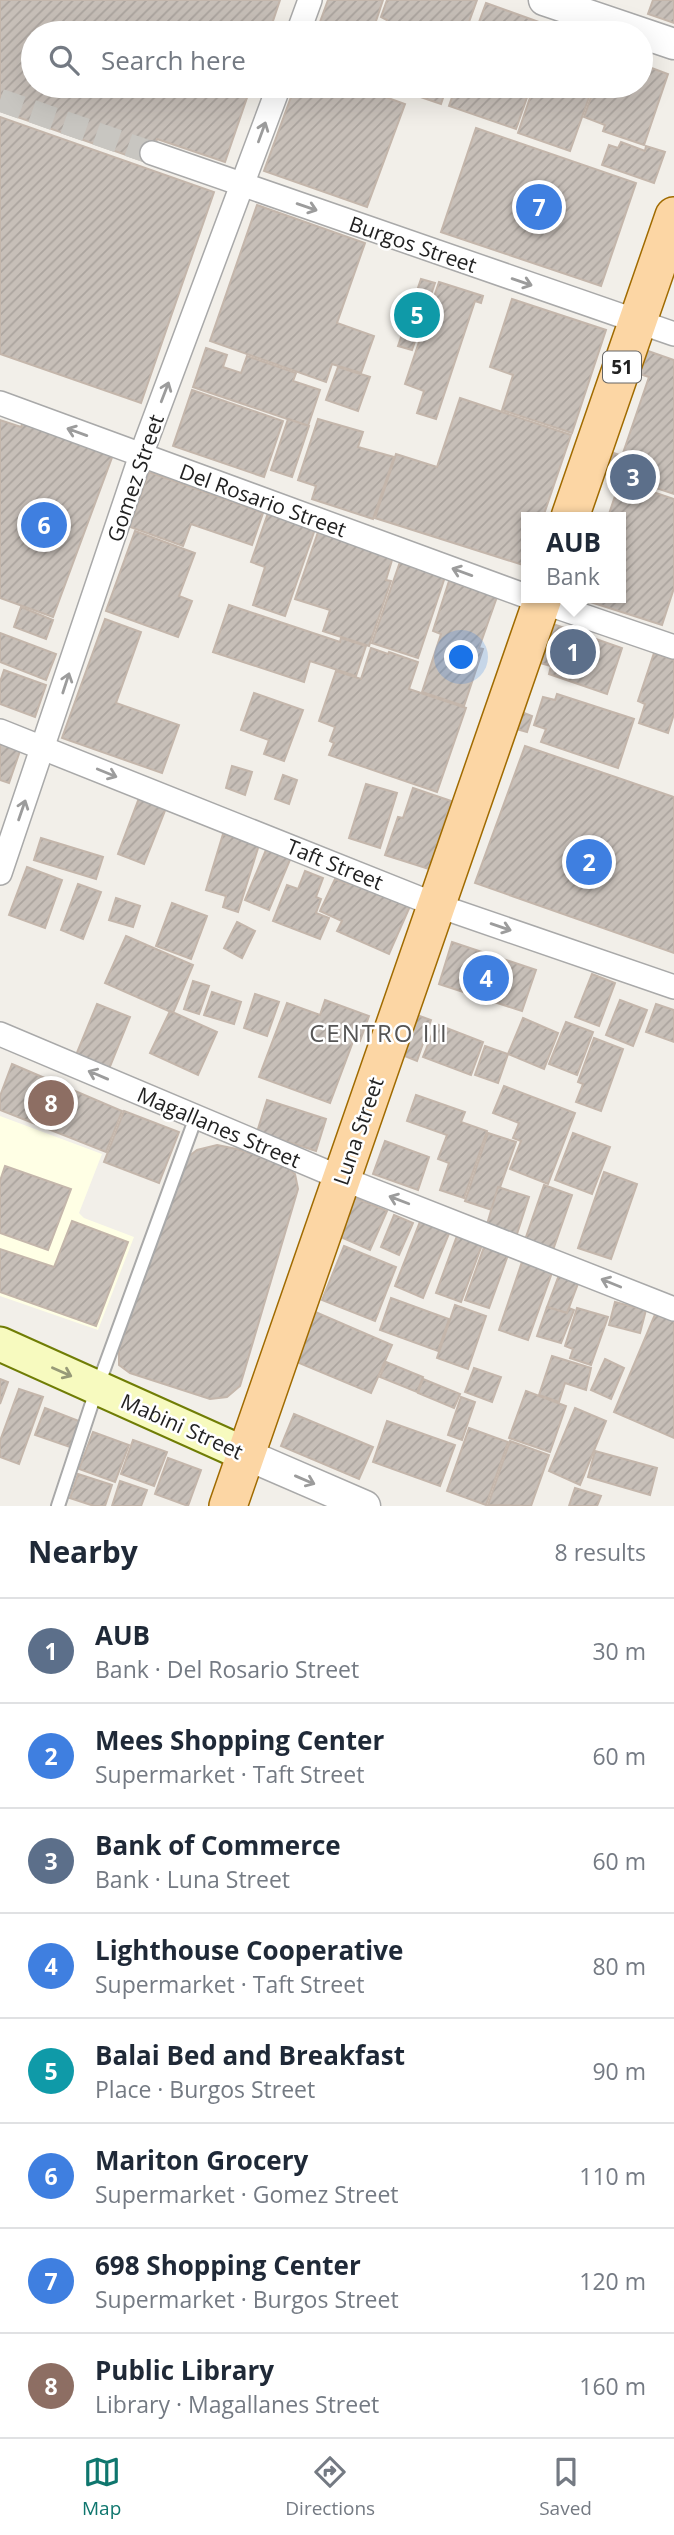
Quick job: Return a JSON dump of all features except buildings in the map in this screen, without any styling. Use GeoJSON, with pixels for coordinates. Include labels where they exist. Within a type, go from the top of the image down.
{"type":"FeatureCollection","features":[{"type":"Feature","properties":{"kind":"main road","name":"51"},"geometry":{"type":"LineString","coordinates":[[572,512],[674,216]]}},
{"type":"Feature","properties":{"kind":"main road","name":"Luna Street"},"geometry":{"type":"LineString","coordinates":[[228,1506],[436,905],[533,603]]}},
{"type":"Feature","properties":{"kind":"main road","name":"Mabini Street"},"geometry":{"type":"LineString","coordinates":[[0,1344],[245,1454]]}},
{"type":"Feature","properties":{"kind":"street"},"geometry":{"type":"LineString","coordinates":[[302,21],[310,0]]}},
{"type":"Feature","properties":{"kind":"street"},"geometry":{"type":"LineString","coordinates":[[544,0],[606,21]]}},
{"type":"Feature","properties":{"kind":"street"},"geometry":{"type":"LineString","coordinates":[[653,37],[674,44]]}},
{"type":"Feature","properties":{"kind":"street","name":"Gomez Street"},"geometry":{"type":"LineString","coordinates":[[0,873],[141,456],[275,98]]}},
{"type":"Feature","properties":{"kind":"street","name":"Burgos Street"},"geometry":{"type":"LineString","coordinates":[[152,153],[674,334]]}},
{"type":"Feature","properties":{"kind":"street","name":"Del Rosario Street"},"geometry":{"type":"LineString","coordinates":[[0,403],[521,593]]}},
{"type":"Feature","properties":{"kind":"street","name":"Del Rosario Street"},"geometry":{"type":"LineString","coordinates":[[549,603],[674,647]]}},
{"type":"Feature","properties":{"kind":"street","name":"Taft Street"},"geometry":{"type":"LineString","coordinates":[[0,731],[436,905],[674,987]]}},
{"type":"Feature","properties":{"kind":"street","name":"Magallanes Street"},"geometry":{"type":"LineString","coordinates":[[0,1034],[341,1178],[674,1309]]}},
{"type":"Feature","properties":{"kind":"street","name":"Mabini Street"},"geometry":{"type":"LineString","coordinates":[[245,1454],[365,1506]]}},
{"type":"Feature","properties":{"kind":"lane"},"geometry":{"type":"LineString","coordinates":[[58,1506],[97,1388],[196,1117]]}},
{"type":"Feature","properties":{"kind":"shaded area"},"geometry":{"type":"Polygon","coordinates":[[[0,1116],[102,1154],[79,1213],[84,1218],[134,1237],[98,1330],[0,1296],[0,1116]]]}},
{"type":"Feature","properties":{"kind":"tunnel"},"geometry":{"type":"LineString","coordinates":[[0,100],[152,153]]}},
{"type":"Feature","properties":{"kind":"place","name":"698 Shopping Center"},"geometry":{"type":"Point","coordinates":[539,207]}},
{"type":"Feature","properties":{"kind":"place","name":"Balai Bed and Breakfast"},"geometry":{"type":"Point","coordinates":[417,315]}},
{"type":"Feature","properties":{"kind":"place","name":"Bank of Commerce"},"geometry":{"type":"Point","coordinates":[633,477]}},
{"type":"Feature","properties":{"kind":"place","name":"Mariton Grocery"},"geometry":{"type":"Point","coordinates":[44,525]}},
{"type":"Feature","properties":{"kind":"place","name":"AUB"},"geometry":{"type":"Point","coordinates":[573,652]}},
{"type":"Feature","properties":{"kind":"place","name":"Mees Shopping Center"},"geometry":{"type":"Point","coordinates":[589,862]}},
{"type":"Feature","properties":{"kind":"place","name":"Lighthouse Cooperative"},"geometry":{"type":"Point","coordinates":[486,978]}},
{"type":"Feature","properties":{"kind":"place","name":"Public Library"},"geometry":{"type":"Point","coordinates":[51,1103]}},
{"type":"Feature","properties":{"kind":"district","name":"CENTRO III"},"geometry":{"type":"Point","coordinates":[379,1032]}}]}
